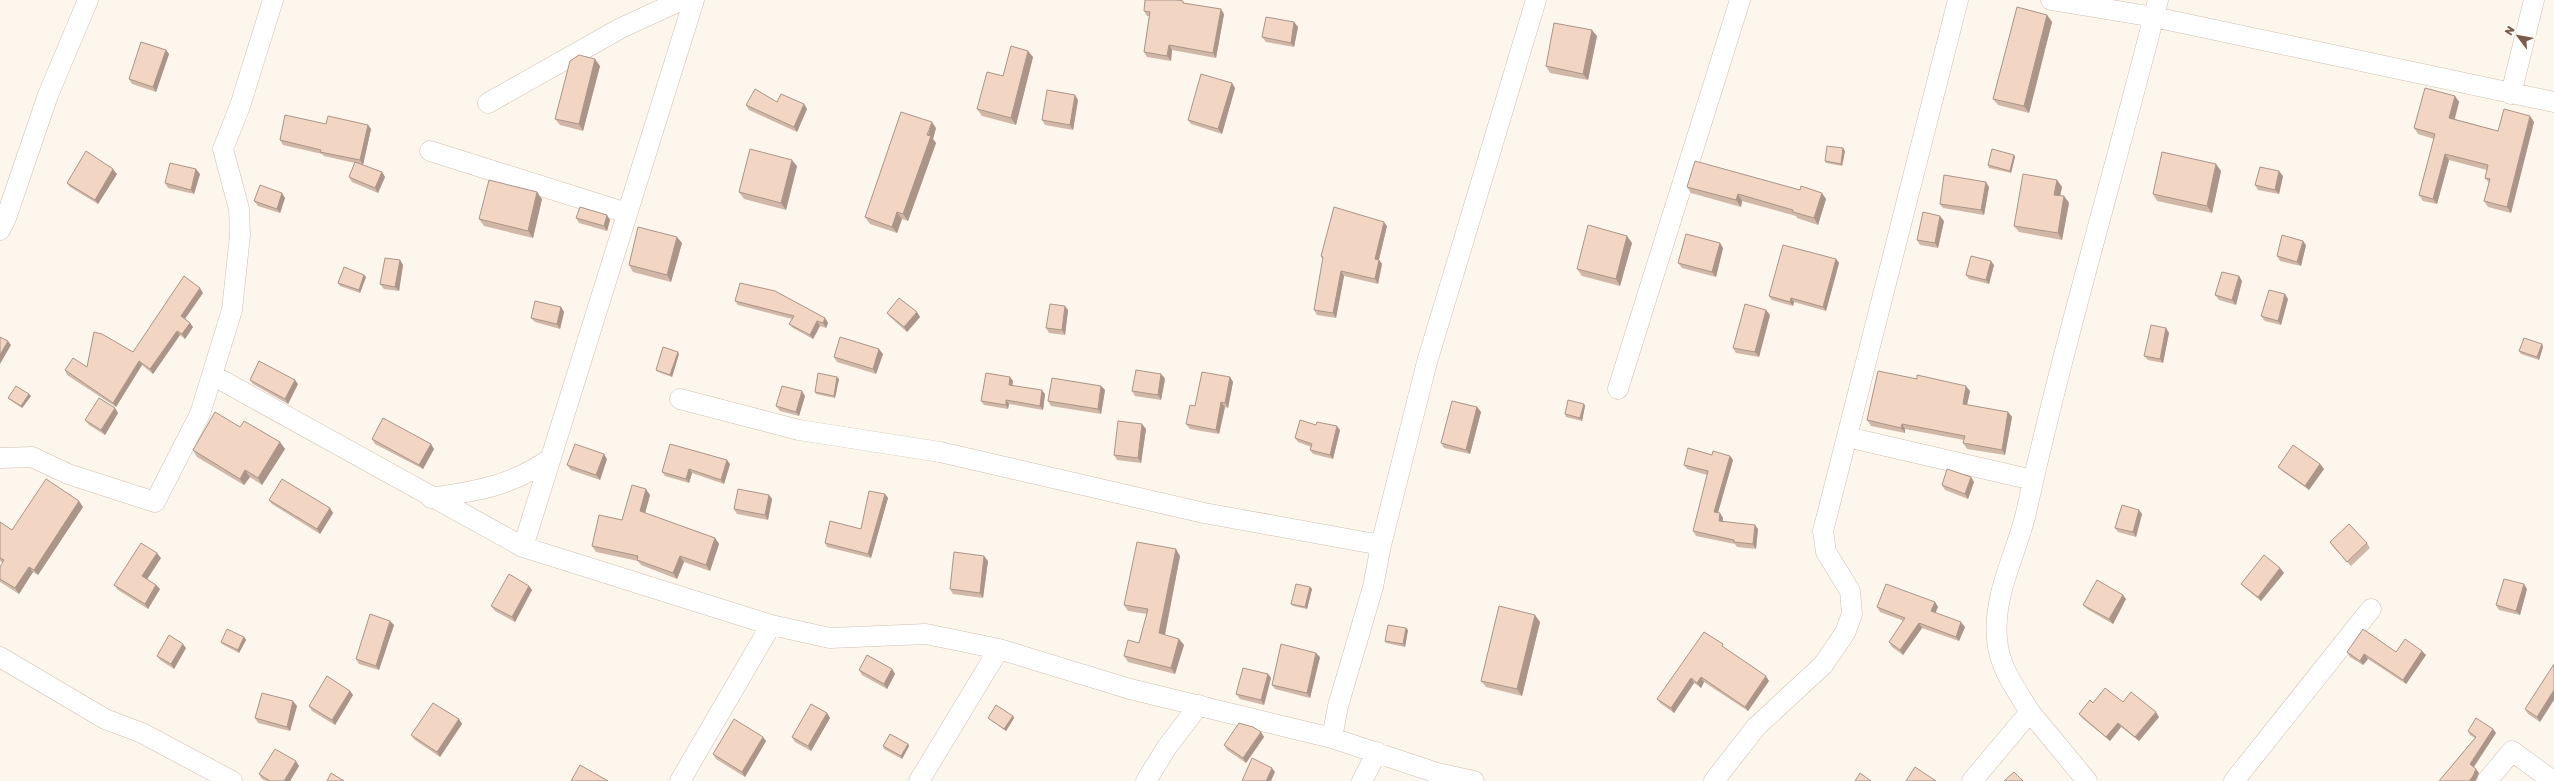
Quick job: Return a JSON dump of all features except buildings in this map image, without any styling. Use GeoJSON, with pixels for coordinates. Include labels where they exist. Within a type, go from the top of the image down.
{"type":"FeatureCollection","features":[{"type":"Feature","properties":{"kind":"street"},"geometry":{"type":"LineString","coordinates":[[0,230],[6,218],[48,96],[88,0]]}},
{"type":"Feature","properties":{"kind":"street"},"geometry":{"type":"LineString","coordinates":[[0,458],[32,457],[68,474],[155,502],[200,414],[214,376],[232,310],[240,236],[239,209],[223,149],[240,106],[273,0]]}},
{"type":"Feature","properties":{"kind":"street"},"geometry":{"type":"LineString","coordinates":[[488,103],[621,28],[682,0]]}},
{"type":"Feature","properties":{"kind":"street"},"geometry":{"type":"LineString","coordinates":[[523,547],[694,0]]}},
{"type":"Feature","properties":{"kind":"street"},"geometry":{"type":"LineString","coordinates":[[1332,738],[1338,706],[1373,587],[1380,545],[1427,362],[1536,0]]}},
{"type":"Feature","properties":{"kind":"street"},"geometry":{"type":"LineString","coordinates":[[1618,389],[1740,0]]}},
{"type":"Feature","properties":{"kind":"street"},"geometry":{"type":"LineString","coordinates":[[1714,781],[1756,728],[1823,665],[1845,633],[1852,614],[1850,591],[1826,552],[1824,531],[1958,0]]}},
{"type":"Feature","properties":{"kind":"street"},"geometry":{"type":"LineString","coordinates":[[2051,0],[2156,9],[2511,94],[2554,102]]}},
{"type":"Feature","properties":{"kind":"street"},"geometry":{"type":"LineString","coordinates":[[2511,94],[2534,0]]}},
{"type":"Feature","properties":{"kind":"street"},"geometry":{"type":"LineString","coordinates":[[2088,781],[2030,712],[2000,663],[1997,638],[1998,601],[2024,522],[2033,480],[2156,9]]}},
{"type":"Feature","properties":{"kind":"street"},"geometry":{"type":"LineString","coordinates":[[430,151],[627,213]]}},
{"type":"Feature","properties":{"kind":"street"},"geometry":{"type":"LineString","coordinates":[[214,376],[431,498],[523,547],[771,625],[830,638],[926,634],[999,650],[1130,689],[1332,738],[1437,773],[1474,781]]}},
{"type":"Feature","properties":{"kind":"street"},"geometry":{"type":"LineString","coordinates":[[680,399],[799,430],[940,452],[1204,513],[1380,545]]}},
{"type":"Feature","properties":{"kind":"street"},"geometry":{"type":"LineString","coordinates":[[1847,437],[2033,480]]}},
{"type":"Feature","properties":{"kind":"street"},"geometry":{"type":"LineString","coordinates":[[431,498],[490,489],[530,473],[551,458]]}},
{"type":"Feature","properties":{"kind":"street"},"geometry":{"type":"LineString","coordinates":[[2234,781],[2371,609]]}},
{"type":"Feature","properties":{"kind":"street"},"geometry":{"type":"LineString","coordinates":[[680,781],[771,625]]}},
{"type":"Feature","properties":{"kind":"street"},"geometry":{"type":"LineString","coordinates":[[919,781],[999,650]]}},
{"type":"Feature","properties":{"kind":"street"},"geometry":{"type":"LineString","coordinates":[[0,657],[105,718],[142,733],[232,781]]}},
{"type":"Feature","properties":{"kind":"street"},"geometry":{"type":"LineString","coordinates":[[1146,781],[1167,747],[1199,705]]}},
{"type":"Feature","properties":{"kind":"street"},"geometry":{"type":"LineString","coordinates":[[1972,781],[2030,712]]}},
{"type":"Feature","properties":{"kind":"street"},"geometry":{"type":"LineString","coordinates":[[2487,781],[2512,751],[2553,781]]}},
{"type":"Feature","properties":{"kind":"street"},"geometry":{"type":"LineString","coordinates":[[1362,781],[1377,752]]}}]}
